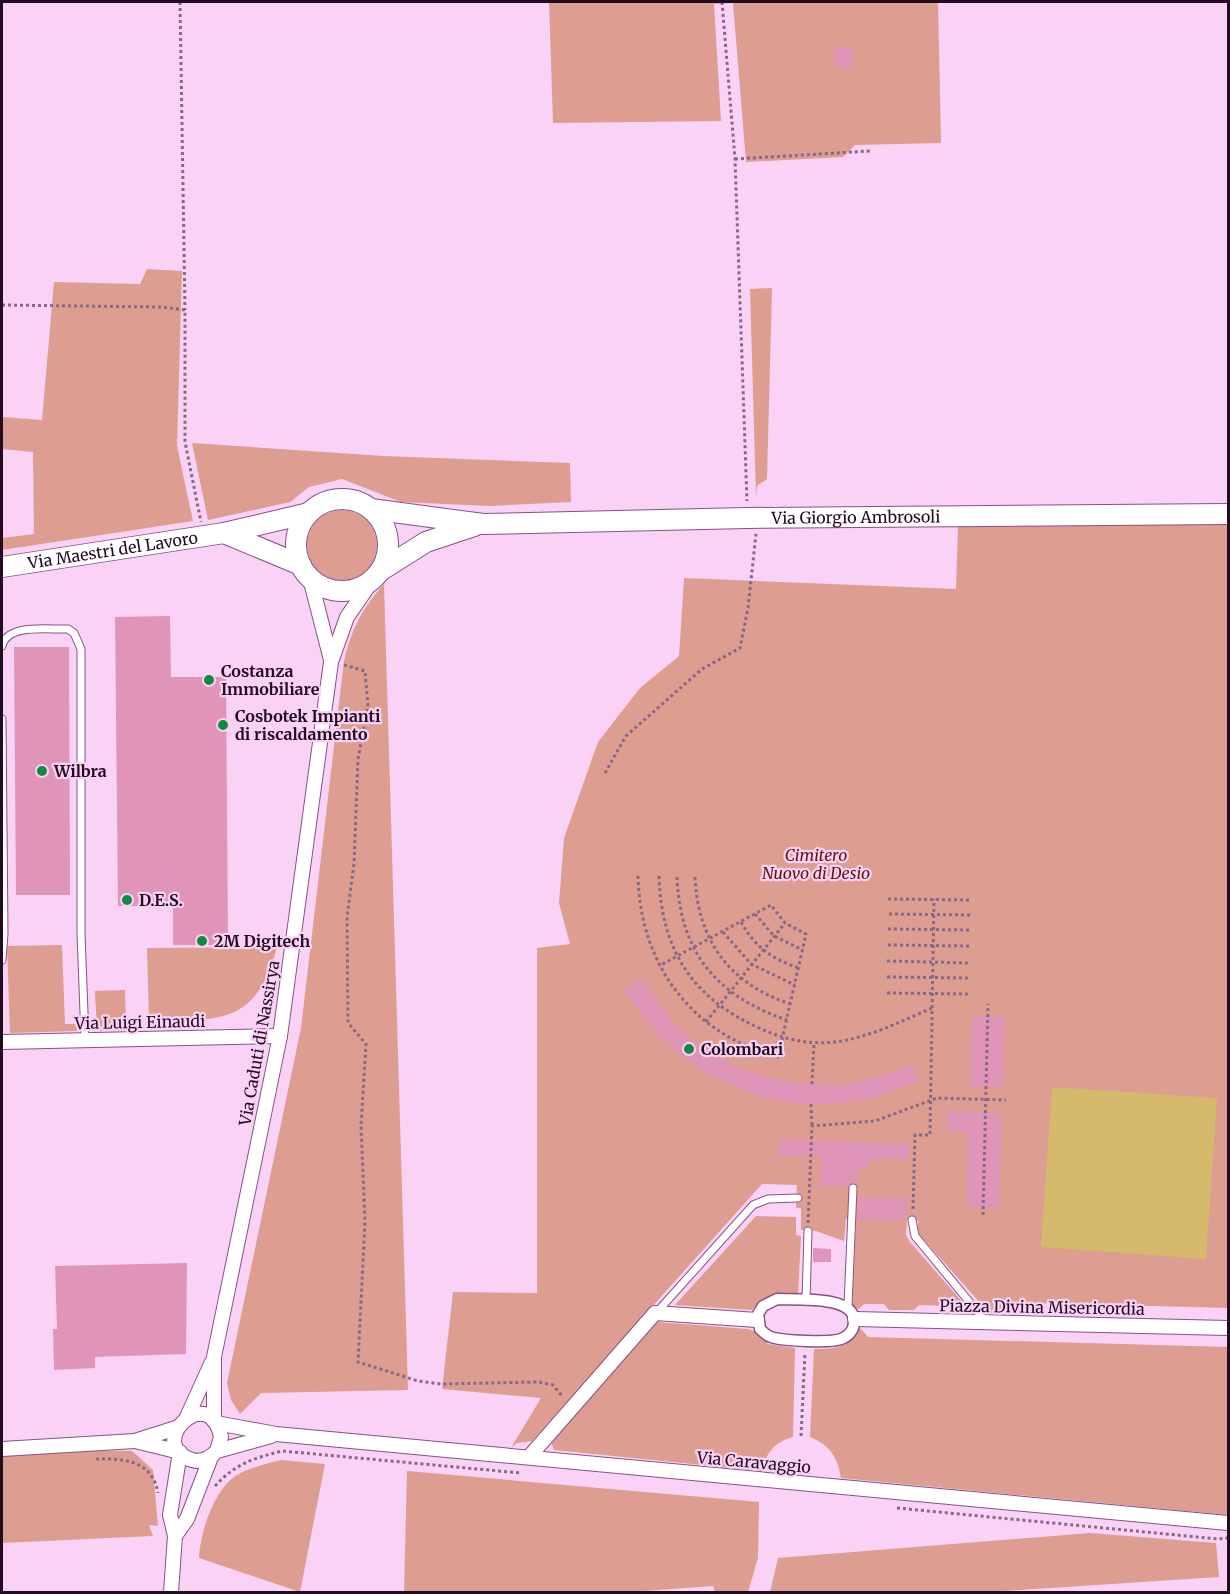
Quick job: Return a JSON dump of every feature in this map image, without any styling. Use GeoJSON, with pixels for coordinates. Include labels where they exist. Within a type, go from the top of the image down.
{"type":"FeatureCollection","features":[{"type":"Feature","properties":{"kind":"main road"},"geometry":{"type":"LineString","coordinates":[[214,534],[305,571],[322,586],[335,590],[363,586],[377,574],[387,555],[388,538],[382,522],[371,509],[346,499],[332,500],[309,513],[296,537],[296,551],[305,571]]}},
{"type":"Feature","properties":{"kind":"main road","name":"Via Giorgio Ambrosoli"},"geometry":{"type":"LineString","coordinates":[[371,509],[483,524],[753,518],[1228,514]]}},
{"type":"Feature","properties":{"kind":"main road","name":"Via Maestri del Lavoro"},"geometry":{"type":"LineString","coordinates":[[2,567],[214,534],[309,513]]}},
{"type":"Feature","properties":{"kind":"main road","name":"Via Giorgio Ambrosoli"},"geometry":{"type":"LineString","coordinates":[[377,574],[426,542],[459,529],[483,524]]}},
{"type":"Feature","properties":{"kind":"street","name":"Via Caduti di Nassirya"},"geometry":{"type":"LineString","coordinates":[[305,571],[331,662]]}},
{"type":"Feature","properties":{"kind":"street","name":"Via Caduti di Nassirya"},"geometry":{"type":"LineString","coordinates":[[215,1422],[214,1357],[280,1036],[331,662],[347,616],[377,574]]}},
{"type":"Feature","properties":{"kind":"street","name":"Via Luigi Einaudi"},"geometry":{"type":"LineString","coordinates":[[2,1042],[280,1036]]}},
{"type":"Feature","properties":{"kind":"street"},"geometry":{"type":"LineString","coordinates":[[771,1301],[806,1301],[848,1306],[855,1319],[852,1331],[843,1339],[805,1340],[770,1337],[760,1329],[757,1320],[764,1306],[771,1301]]}},
{"type":"Feature","properties":{"kind":"street"},"geometry":{"type":"LineString","coordinates":[[529,1457],[655,1313],[757,1320]]}},
{"type":"Feature","properties":{"kind":"street","name":"Piazza Divina Misericordia"},"geometry":{"type":"LineString","coordinates":[[855,1319],[1228,1328]]}},
{"type":"Feature","properties":{"kind":"street","name":"Via Caduti di Nassirya"},"geometry":{"type":"LineString","coordinates":[[187,1417],[214,1357]]}},
{"type":"Feature","properties":{"kind":"street"},"geometry":{"type":"LineString","coordinates":[[2,1449],[135,1441],[176,1428],[187,1417],[202,1415],[215,1422],[221,1437],[187,1519],[176,1536]]}},
{"type":"Feature","properties":{"kind":"street","name":"Via Caravaggio"},"geometry":{"type":"LineString","coordinates":[[215,1422],[276,1434],[1228,1523]]}},
{"type":"Feature","properties":{"kind":"street"},"geometry":{"type":"LineString","coordinates":[[171,1593],[176,1536],[170,1515],[180,1452],[175,1441],[176,1428]]}},
{"type":"Feature","properties":{"kind":"street","name":"Via Caravaggio"},"geometry":{"type":"LineString","coordinates":[[214,1454],[276,1434]]}},
{"type":"Feature","properties":{"kind":"street"},"geometry":{"type":"LineString","coordinates":[[135,1441],[180,1452],[198,1461],[214,1454]]}},
{"type":"Feature","properties":{"kind":"lane"},"geometry":{"type":"LineString","coordinates":[[2,646],[5,636],[15,631],[68,629],[74,633],[81,649],[81,934],[85,1039]]}},
{"type":"Feature","properties":{"kind":"lane"},"geometry":{"type":"LineString","coordinates":[[2,720],[4,934],[2,960]]}},
{"type":"Feature","properties":{"kind":"lane"},"geometry":{"type":"LineString","coordinates":[[848,1306],[853,1188]]}},
{"type":"Feature","properties":{"kind":"lane"},"geometry":{"type":"LineString","coordinates":[[655,1313],[753,1205],[768,1199],[798,1198]]}},
{"type":"Feature","properties":{"kind":"lane"},"geometry":{"type":"LineString","coordinates":[[912,1220],[915,1236],[986,1322]]}},
{"type":"Feature","properties":{"kind":"lane"},"geometry":{"type":"LineString","coordinates":[[806,1301],[808,1230]]}},
{"type":"Feature","properties":{"kind":"path"},"geometry":{"type":"LineString","coordinates":[[180,2],[185,442],[214,534]]}},
{"type":"Feature","properties":{"kind":"path"},"geometry":{"type":"LineString","coordinates":[[605,773],[626,736],[702,669],[741,648],[748,609],[753,518],[735,159],[722,2]]}},
{"type":"Feature","properties":{"kind":"path"},"geometry":{"type":"LineString","coordinates":[[735,159],[870,151]]}},
{"type":"Feature","properties":{"kind":"path"},"geometry":{"type":"LineString","coordinates":[[2,305],[161,307],[185,310]]}},
{"type":"Feature","properties":{"kind":"path"},"geometry":{"type":"LineString","coordinates":[[331,662],[365,671],[368,706],[358,759],[354,864],[347,917],[348,1023],[366,1044],[361,1126],[364,1222],[358,1362],[418,1381],[441,1384],[539,1382],[553,1385],[569,1409]]}},
{"type":"Feature","properties":{"kind":"path"},"geometry":{"type":"LineString","coordinates":[[638,876],[642,925],[659,966],[676,990],[706,1022],[742,1044],[778,1057],[807,934],[785,923],[771,906],[659,966]]}},
{"type":"Feature","properties":{"kind":"path"},"geometry":{"type":"LineString","coordinates":[[659,876],[662,914],[676,956],[697,986],[718,1006],[740,1020],[782,1038],[814,1043],[871,1035],[932,1008]]}},
{"type":"Feature","properties":{"kind":"path"},"geometry":{"type":"LineString","coordinates":[[677,877],[678,902],[692,948],[716,979],[730,992],[755,1008],[787,1020]]}},
{"type":"Feature","properties":{"kind":"path"},"geometry":{"type":"LineString","coordinates":[[695,877],[700,918],[720,957],[740,978],[766,994],[790,1004]]}},
{"type":"Feature","properties":{"kind":"path"},"geometry":{"type":"LineString","coordinates":[[888,899],[971,900]]}},
{"type":"Feature","properties":{"kind":"path"},"geometry":{"type":"LineString","coordinates":[[912,1220],[915,1135],[930,1135],[932,1008],[930,994],[934,899]]}},
{"type":"Feature","properties":{"kind":"path"},"geometry":{"type":"LineString","coordinates":[[755,914],[774,936],[803,950]]}},
{"type":"Feature","properties":{"kind":"path"},"geometry":{"type":"LineString","coordinates":[[889,914],[972,915]]}},
{"type":"Feature","properties":{"kind":"path"},"geometry":{"type":"LineString","coordinates":[[740,922],[762,950],[774,958],[799,968]]}},
{"type":"Feature","properties":{"kind":"path"},"geometry":{"type":"LineString","coordinates":[[706,1022],[785,923]]}},
{"type":"Feature","properties":{"kind":"path"},"geometry":{"type":"LineString","coordinates":[[888,929],[971,930]]}},
{"type":"Feature","properties":{"kind":"path"},"geometry":{"type":"LineString","coordinates":[[723,932],[751,964],[795,985]]}},
{"type":"Feature","properties":{"kind":"path"},"geometry":{"type":"LineString","coordinates":[[888,945],[971,946]]}},
{"type":"Feature","properties":{"kind":"path"},"geometry":{"type":"LineString","coordinates":[[887,962],[970,963]]}},
{"type":"Feature","properties":{"kind":"path"},"geometry":{"type":"LineString","coordinates":[[887,977],[970,978]]}},
{"type":"Feature","properties":{"kind":"path"},"geometry":{"type":"LineString","coordinates":[[886,993],[970,994]]}},
{"type":"Feature","properties":{"kind":"path"},"geometry":{"type":"LineString","coordinates":[[983,1215],[988,1004]]}},
{"type":"Feature","properties":{"kind":"path"},"geometry":{"type":"LineString","coordinates":[[813,1084],[814,1043]]}},
{"type":"Feature","properties":{"kind":"path"},"geometry":{"type":"LineString","coordinates":[[812,1126],[875,1121],[931,1100],[1006,1100]]}},
{"type":"Feature","properties":{"kind":"path"},"geometry":{"type":"LineString","coordinates":[[808,1230],[811,1104]]}},
{"type":"Feature","properties":{"kind":"path"},"geometry":{"type":"LineString","coordinates":[[801,1436],[805,1340]]}},
{"type":"Feature","properties":{"kind":"path"},"geometry":{"type":"LineString","coordinates":[[213,1489],[230,1470],[253,1458],[282,1451],[530,1474]]}},
{"type":"Feature","properties":{"kind":"path"},"geometry":{"type":"LineString","coordinates":[[89,1459],[110,1459],[140,1464],[151,1475],[158,1490],[158,1498]]}},
{"type":"Feature","properties":{"kind":"path"},"geometry":{"type":"LineString","coordinates":[[897,1508],[1218,1539],[1228,1538]]}},
{"type":"Feature","properties":{"kind":"green space"},"geometry":{"type":"Polygon","coordinates":[[[549,2],[938,2],[941,143],[855,145],[843,157],[746,162],[733,3],[714,4],[721,121],[553,123],[549,2]]]}},
{"type":"Feature","properties":{"kind":"green space"},"geometry":{"type":"Polygon","coordinates":[[[147,269],[182,271],[177,446],[193,521],[2,550],[2,538],[34,534],[33,452],[2,449],[2,417],[42,420],[54,282],[140,284],[147,269]]]}},
{"type":"Feature","properties":{"kind":"green space"},"geometry":{"type":"Polygon","coordinates":[[[772,288],[767,479],[757,486],[756,497],[750,289],[772,288]]]}},
{"type":"Feature","properties":{"kind":"green space"},"geometry":{"type":"Polygon","coordinates":[[[192,443],[383,456],[570,463],[571,502],[489,506],[401,502],[342,479],[309,487],[290,502],[208,520],[192,443]]]}},
{"type":"Feature","properties":{"kind":"green space"},"geometry":{"type":"Polygon","coordinates":[[[349,510],[362,516],[371,525],[375,531],[377,545],[375,559],[367,570],[356,578],[335,580],[317,570],[309,559],[307,538],[317,520],[328,512],[349,510]]]}},
{"type":"Feature","properties":{"kind":"green space","name":"Cimitero Nuovo di Desio"},"geometry":{"type":"Polygon","coordinates":[[[958,524],[1228,524],[1228,1308],[1036,1303],[1034,1314],[989,1313],[918,1233],[918,1221],[907,1220],[906,1235],[910,1242],[971,1312],[957,1312],[952,1306],[919,1305],[914,1310],[889,1310],[884,1304],[864,1304],[859,1309],[852,1307],[856,1219],[846,1219],[844,1241],[816,1231],[801,1230],[801,1208],[796,1208],[797,1185],[762,1184],[532,1441],[517,1443],[511,1448],[541,1398],[442,1389],[453,1292],[537,1293],[537,948],[570,944],[559,903],[564,838],[598,742],[640,688],[679,656],[684,578],[956,589],[958,524]]]}},
{"type":"Feature","properties":{"kind":"green space"},"geometry":{"type":"Polygon","coordinates":[[[384,584],[408,1390],[261,1393],[240,1414],[231,1400],[227,1383],[301,1028],[344,661],[350,639],[359,620],[370,601],[384,584]]]}},
{"type":"Feature","properties":{"kind":"green space"},"geometry":{"type":"Polygon","coordinates":[[[62,945],[65,1024],[77,1024],[77,1031],[10,1033],[7,946],[62,945]]]}},
{"type":"Feature","properties":{"kind":"green space"},"geometry":{"type":"Polygon","coordinates":[[[277,947],[268,973],[258,992],[246,1005],[232,1013],[215,1018],[149,1022],[147,948],[277,947]]]}},
{"type":"Feature","properties":{"kind":"green space"},"geometry":{"type":"Polygon","coordinates":[[[125,990],[126,1030],[97,1031],[95,991],[125,990]]]}},
{"type":"Feature","properties":{"kind":"green space"},"geometry":{"type":"Polygon","coordinates":[[[756,1216],[796,1217],[796,1235],[801,1236],[798,1295],[772,1295],[751,1310],[675,1305],[756,1216]]]}},
{"type":"Feature","properties":{"kind":"green space"},"geometry":{"type":"Polygon","coordinates":[[[657,1322],[748,1329],[757,1332],[768,1344],[795,1348],[793,1437],[772,1449],[762,1471],[554,1450],[551,1442],[657,1322]]]}},
{"type":"Feature","properties":{"kind":"green space"},"geometry":{"type":"Polygon","coordinates":[[[859,1327],[868,1337],[1228,1347],[1228,1515],[841,1478],[838,1464],[832,1453],[823,1444],[810,1437],[814,1349],[834,1348],[846,1344],[856,1334],[859,1327]]]}},
{"type":"Feature","properties":{"kind":"green space"},"geometry":{"type":"Polygon","coordinates":[[[46,1450],[132,1451],[153,1470],[158,1526],[149,1525],[153,1536],[2,1543],[2,1454],[46,1450]]]}},
{"type":"Feature","properties":{"kind":"green space"},"geometry":{"type":"Polygon","coordinates":[[[281,1460],[325,1464],[300,1592],[199,1558],[205,1524],[222,1490],[237,1475],[281,1460]]]}},
{"type":"Feature","properties":{"kind":"green space"},"geometry":{"type":"Polygon","coordinates":[[[407,1471],[759,1502],[758,1558],[748,1592],[715,1592],[713,1586],[630,1592],[404,1592],[407,1471]]]}},
{"type":"Feature","properties":{"kind":"green space"},"geometry":{"type":"Polygon","coordinates":[[[1090,1533],[1216,1543],[1219,1577],[988,1592],[770,1592],[778,1558],[1090,1533]]]}},
{"type":"Feature","properties":{"kind":"shaded area"},"geometry":{"type":"Polygon","coordinates":[[[1052,1087],[1217,1098],[1206,1259],[1041,1247],[1052,1087]]]}},
{"type":"Feature","properties":{"kind":"building"},"geometry":{"type":"Polygon","coordinates":[[[851,46],[853,67],[836,68],[834,48],[851,46]]]}},
{"type":"Feature","properties":{"kind":"building"},"geometry":{"type":"Polygon","coordinates":[[[170,616],[171,677],[226,677],[228,945],[173,945],[173,906],[118,906],[115,617],[170,616]]]}},
{"type":"Feature","properties":{"kind":"building","name":"Wilbra"},"geometry":{"type":"Polygon","coordinates":[[[14,647],[69,647],[70,895],[16,895],[14,647]]]}},
{"type":"Feature","properties":{"kind":"building","name":"Colombari"},"geometry":{"type":"Polygon","coordinates":[[[641,979],[674,1023],[694,1041],[741,1070],[800,1084],[844,1085],[892,1073],[912,1064],[920,1081],[873,1098],[844,1103],[796,1104],[758,1096],[705,1072],[682,1057],[660,1036],[623,991],[641,979]]]}},
{"type":"Feature","properties":{"kind":"building"},"geometry":{"type":"Polygon","coordinates":[[[972,1016],[1005,1017],[1003,1087],[970,1086],[972,1016]]]}},
{"type":"Feature","properties":{"kind":"building"},"geometry":{"type":"Polygon","coordinates":[[[948,1111],[1002,1113],[999,1208],[966,1207],[968,1132],[947,1132],[948,1111]]]}},
{"type":"Feature","properties":{"kind":"building"},"geometry":{"type":"Polygon","coordinates":[[[780,1139],[909,1144],[908,1159],[869,1159],[869,1169],[858,1169],[857,1185],[853,1182],[848,1187],[820,1186],[821,1156],[779,1156],[780,1139]]]}},
{"type":"Feature","properties":{"kind":"building"},"geometry":{"type":"Polygon","coordinates":[[[858,1197],[907,1198],[906,1220],[857,1219],[858,1197]]]}},
{"type":"Feature","properties":{"kind":"building"},"geometry":{"type":"Polygon","coordinates":[[[813,1248],[831,1249],[831,1262],[813,1262],[813,1248]]]}},
{"type":"Feature","properties":{"kind":"building"},"geometry":{"type":"Polygon","coordinates":[[[187,1263],[186,1354],[95,1357],[95,1368],[54,1370],[53,1329],[57,1329],[55,1266],[187,1263]]]}},
{"type":"Feature","properties":{"kind":"place","name":"Costanza Immobiliare"},"geometry":{"type":"Point","coordinates":[209,680]}},
{"type":"Feature","properties":{"kind":"place","name":"Cosbotek Impianti di riscaldamento"},"geometry":{"type":"Point","coordinates":[223,725]}},
{"type":"Feature","properties":{"kind":"place","name":"Wilbra"},"geometry":{"type":"Point","coordinates":[42,771]}},
{"type":"Feature","properties":{"kind":"place","name":"D.E.S."},"geometry":{"type":"Point","coordinates":[127,900]}},
{"type":"Feature","properties":{"kind":"place","name":"2M Digitech"},"geometry":{"type":"Point","coordinates":[202,941]}},
{"type":"Feature","properties":{"kind":"place","name":"Colombari"},"geometry":{"type":"Point","coordinates":[689,1049]}}]}
